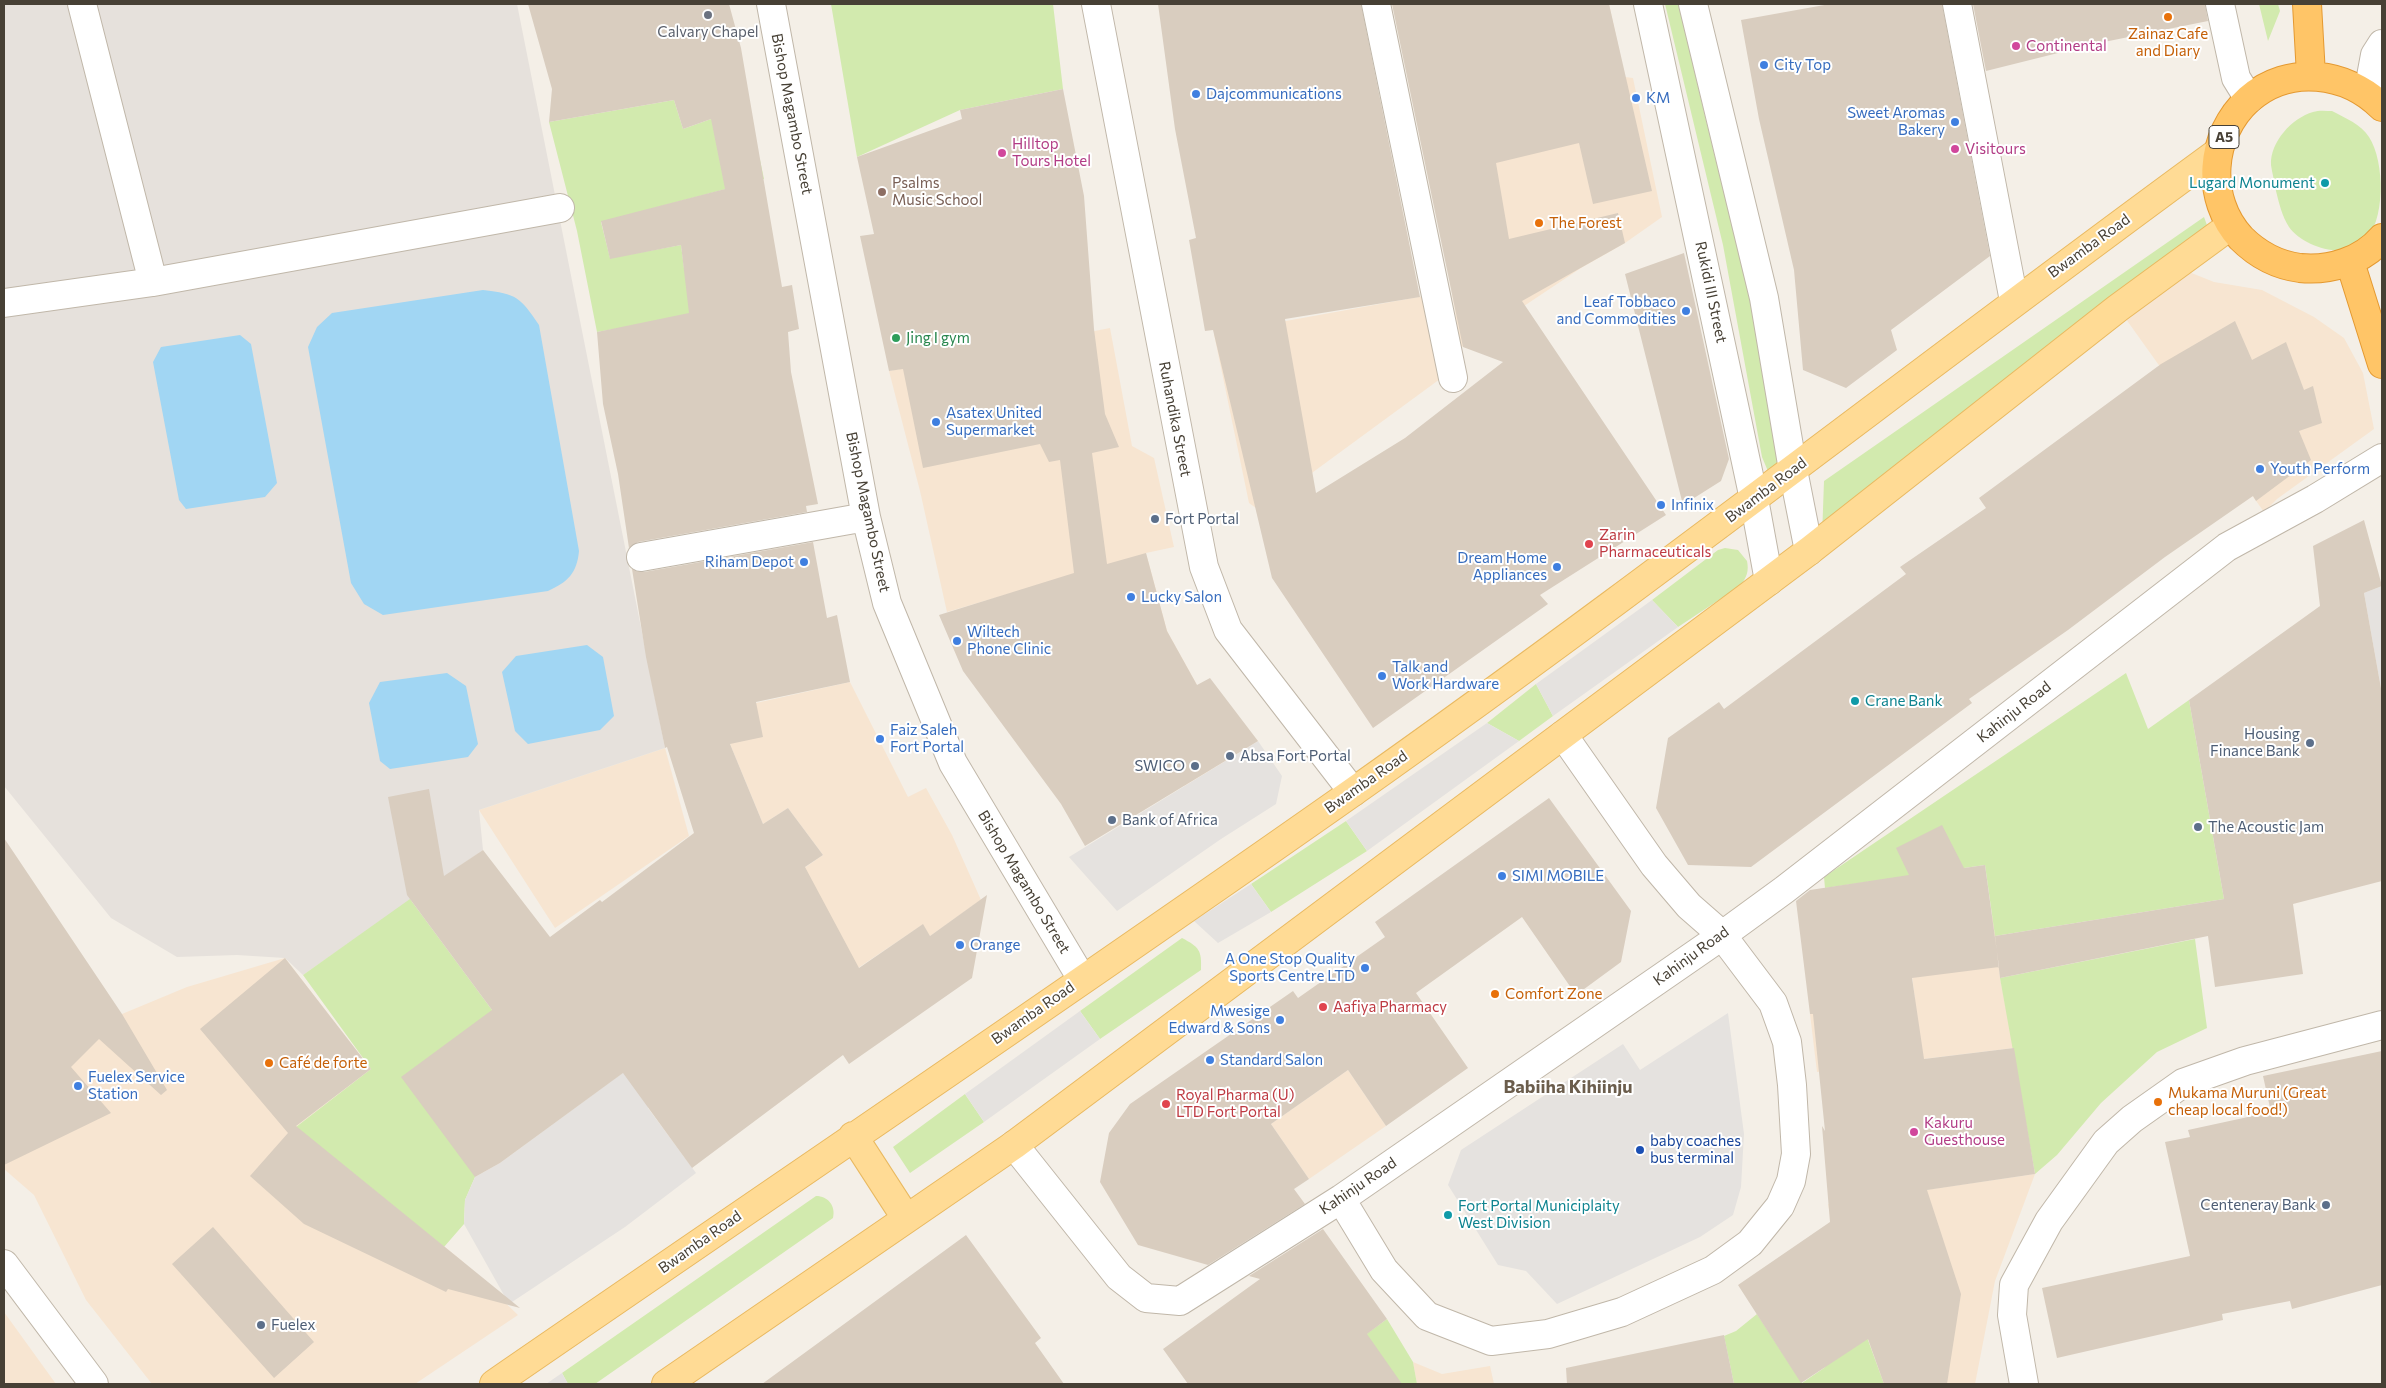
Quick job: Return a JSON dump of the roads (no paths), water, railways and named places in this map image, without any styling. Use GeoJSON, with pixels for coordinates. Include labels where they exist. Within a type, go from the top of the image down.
{"type":"FeatureCollection","features":[{"type":"Feature","properties":{"kind":"highway"},"geometry":{"type":"LineString","coordinates":[[2307,4],[2311,75]]}},
{"type":"Feature","properties":{"kind":"highway","name":"A5"},"geometry":{"type":"LineString","coordinates":[[2375,100],[2341,80],[2311,75],[2278,82],[2249,99],[2229,123],[2218,152],[2215,171],[2217,191],[2230,226],[2254,251],[2284,266],[2318,270],[2350,262],[2375,247],[2382,238]]}},
{"type":"Feature","properties":{"kind":"highway"},"geometry":{"type":"LineString","coordinates":[[2350,262],[2382,364]]}},
{"type":"Feature","properties":{"kind":"main road","name":"Bwamba Road"},"geometry":{"type":"LineString","coordinates":[[494,1384],[1353,792],[1653,575],[2014,301],[2218,152]]}},
{"type":"Feature","properties":{"kind":"main road"},"geometry":{"type":"LineString","coordinates":[[666,1384],[906,1218],[1014,1146],[1809,551],[2118,308],[2230,226]]}},
{"type":"Feature","properties":{"kind":"main road"},"geometry":{"type":"LineString","coordinates":[[853,1136],[906,1218]]}},
{"type":"Feature","properties":{"kind":"street"},"geometry":{"type":"LineString","coordinates":[[82,4],[153,282]]}},
{"type":"Feature","properties":{"kind":"street","name":"Bishop Magambo Street"},"geometry":{"type":"LineString","coordinates":[[771,4],[866,517],[887,603],[953,763],[1082,979]]}},
{"type":"Feature","properties":{"kind":"street","name":"Ruhandika Street"},"geometry":{"type":"LineString","coordinates":[[1096,4],[1204,567],[1228,630],[1353,792]]}},
{"type":"Feature","properties":{"kind":"street"},"geometry":{"type":"LineString","coordinates":[[1376,4],[1453,378]]}},
{"type":"Feature","properties":{"kind":"street","name":"Rukidi III Street"},"geometry":{"type":"LineString","coordinates":[[1648,4],[1754,499],[1769,581]]}},
{"type":"Feature","properties":{"kind":"street"},"geometry":{"type":"LineString","coordinates":[[1693,4],[1764,298],[1792,470],[1809,551]]}},
{"type":"Feature","properties":{"kind":"street"},"geometry":{"type":"LineString","coordinates":[[1957,4],[2014,301]]}},
{"type":"Feature","properties":{"kind":"street"},"geometry":{"type":"LineString","coordinates":[[2220,4],[2236,78],[2249,99]]}},
{"type":"Feature","properties":{"kind":"street"},"geometry":{"type":"LineString","coordinates":[[2375,100],[2375,55],[2382,44]]}},
{"type":"Feature","properties":{"kind":"street"},"geometry":{"type":"LineString","coordinates":[[4,303],[153,282],[560,208]]}},
{"type":"Feature","properties":{"kind":"street","name":"Kahinju Road"},"geometry":{"type":"LineString","coordinates":[[1014,1146],[1119,1277],[1146,1298],[1180,1301],[1341,1199],[1784,890],[2227,546],[2315,499],[2382,458]]}},
{"type":"Feature","properties":{"kind":"street"},"geometry":{"type":"LineString","coordinates":[[641,557],[866,517]]}},
{"type":"Feature","properties":{"kind":"street"},"geometry":{"type":"LineString","coordinates":[[1341,1199],[1384,1270],[1427,1316],[1491,1341],[1548,1334],[1622,1312],[1713,1270],[1750,1243],[1780,1206],[1791,1181],[1796,1154],[1792,1085],[1786,1042],[1773,1003],[1721,934],[1689,906],[1654,865],[1563,735]]}},
{"type":"Feature","properties":{"kind":"street"},"geometry":{"type":"LineString","coordinates":[[2024,1384],[2012,1315],[2014,1285],[2049,1221],[2106,1142],[2132,1119],[2183,1083],[2245,1062],[2382,1025]]}},
{"type":"Feature","properties":{"kind":"street"},"geometry":{"type":"LineString","coordinates":[[4,1264],[94,1384]]}},
{"type":"Feature","properties":{"kind":"water"},"geometry":{"type":"Polygon","coordinates":[[[483,290],[503,293],[517,298],[539,325],[579,551],[578,559],[570,576],[561,584],[548,591],[383,615],[364,604],[351,583],[308,347],[317,327],[332,313],[483,290]]]}},
{"type":"Feature","properties":{"kind":"water"},"geometry":{"type":"Polygon","coordinates":[[[240,335],[251,344],[277,483],[265,497],[186,509],[179,500],[153,362],[161,347],[240,335]]]}},
{"type":"Feature","properties":{"kind":"water"},"geometry":{"type":"Polygon","coordinates":[[[587,645],[603,657],[614,716],[600,730],[528,744],[515,731],[502,672],[516,656],[587,645]]]}},
{"type":"Feature","properties":{"kind":"water"},"geometry":{"type":"Polygon","coordinates":[[[447,673],[466,686],[478,744],[468,757],[390,769],[380,761],[369,703],[380,682],[447,673]]]}},
{"type":"Feature","properties":{"kind":"place","name":"Calvary Chapel"},"geometry":{"type":"Point","coordinates":[708,15]}},
{"type":"Feature","properties":{"kind":"place","name":"Zainaz Cafe and Diary"},"geometry":{"type":"Point","coordinates":[2168,17]}},
{"type":"Feature","properties":{"kind":"place","name":"Continental"},"geometry":{"type":"Point","coordinates":[2016,46]}},
{"type":"Feature","properties":{"kind":"place","name":"City Top"},"geometry":{"type":"Point","coordinates":[1764,65]}},
{"type":"Feature","properties":{"kind":"place","name":"Dajcommunications"},"geometry":{"type":"Point","coordinates":[1196,94]}},
{"type":"Feature","properties":{"kind":"place","name":"KM"},"geometry":{"type":"Point","coordinates":[1636,98]}},
{"type":"Feature","properties":{"kind":"place","name":"Sweet Aromas Bakery"},"geometry":{"type":"Point","coordinates":[1955,122]}},
{"type":"Feature","properties":{"kind":"place","name":"Visitours"},"geometry":{"type":"Point","coordinates":[1955,149]}},
{"type":"Feature","properties":{"kind":"place","name":"Hilltop Tours Hotel"},"geometry":{"type":"Point","coordinates":[1002,153]}},
{"type":"Feature","properties":{"kind":"place","name":"Lugard Monument"},"geometry":{"type":"Point","coordinates":[2325,183]}},
{"type":"Feature","properties":{"kind":"place","name":"Psalms Music School"},"geometry":{"type":"Point","coordinates":[882,192]}},
{"type":"Feature","properties":{"kind":"place","name":"The Forest"},"geometry":{"type":"Point","coordinates":[1539,223]}},
{"type":"Feature","properties":{"kind":"place","name":"Leaf Tobbaco and Commodities"},"geometry":{"type":"Point","coordinates":[1686,311]}},
{"type":"Feature","properties":{"kind":"place","name":"Jing I gym"},"geometry":{"type":"Point","coordinates":[896,338]}},
{"type":"Feature","properties":{"kind":"place","name":"Asatex United Supermarket"},"geometry":{"type":"Point","coordinates":[936,422]}},
{"type":"Feature","properties":{"kind":"place","name":"Youth Perform"},"geometry":{"type":"Point","coordinates":[2260,469]}},
{"type":"Feature","properties":{"kind":"place","name":"Infinix"},"geometry":{"type":"Point","coordinates":[1661,505]}},
{"type":"Feature","properties":{"kind":"place","name":"Fort Portal"},"geometry":{"type":"Point","coordinates":[1155,519]}},
{"type":"Feature","properties":{"kind":"place","name":"Zarin Pharmaceuticals"},"geometry":{"type":"Point","coordinates":[1589,544]}},
{"type":"Feature","properties":{"kind":"place","name":"Riham Depot"},"geometry":{"type":"Point","coordinates":[804,562]}},
{"type":"Feature","properties":{"kind":"place","name":"Dream Home Appliances"},"geometry":{"type":"Point","coordinates":[1557,567]}},
{"type":"Feature","properties":{"kind":"place","name":"Lucky Salon"},"geometry":{"type":"Point","coordinates":[1131,597]}},
{"type":"Feature","properties":{"kind":"place","name":"Wiltech Phone Clinic"},"geometry":{"type":"Point","coordinates":[957,641]}},
{"type":"Feature","properties":{"kind":"place","name":"Talk and Work Hardware"},"geometry":{"type":"Point","coordinates":[1382,676]}},
{"type":"Feature","properties":{"kind":"place","name":"Crane Bank"},"geometry":{"type":"Point","coordinates":[1855,701]}},
{"type":"Feature","properties":{"kind":"place","name":"Faiz Saleh Fort Portal"},"geometry":{"type":"Point","coordinates":[880,739]}},
{"type":"Feature","properties":{"kind":"place","name":"Housing Finance Bank"},"geometry":{"type":"Point","coordinates":[2310,743]}},
{"type":"Feature","properties":{"kind":"place","name":"Absa Fort Portal"},"geometry":{"type":"Point","coordinates":[1230,756]}},
{"type":"Feature","properties":{"kind":"place","name":"SWICO"},"geometry":{"type":"Point","coordinates":[1195,766]}},
{"type":"Feature","properties":{"kind":"place","name":"Bank of Africa"},"geometry":{"type":"Point","coordinates":[1112,820]}},
{"type":"Feature","properties":{"kind":"place","name":"The Acoustic Jam"},"geometry":{"type":"Point","coordinates":[2198,827]}},
{"type":"Feature","properties":{"kind":"place","name":"SIMI MOBILE"},"geometry":{"type":"Point","coordinates":[1502,876]}},
{"type":"Feature","properties":{"kind":"place","name":"Orange"},"geometry":{"type":"Point","coordinates":[960,945]}},
{"type":"Feature","properties":{"kind":"place","name":"A One Stop Quality Sports Centre LTD"},"geometry":{"type":"Point","coordinates":[1365,968]}},
{"type":"Feature","properties":{"kind":"place","name":"Comfort Zone"},"geometry":{"type":"Point","coordinates":[1495,994]}},
{"type":"Feature","properties":{"kind":"place","name":"Aafiya Pharmacy"},"geometry":{"type":"Point","coordinates":[1323,1007]}},
{"type":"Feature","properties":{"kind":"place","name":"Mwesige Edward & Sons"},"geometry":{"type":"Point","coordinates":[1280,1020]}},
{"type":"Feature","properties":{"kind":"place","name":"Standard Salon"},"geometry":{"type":"Point","coordinates":[1210,1060]}},
{"type":"Feature","properties":{"kind":"place","name":"Café de forte"},"geometry":{"type":"Point","coordinates":[269,1063]}},
{"type":"Feature","properties":{"kind":"place","name":"Fuelex Service Station"},"geometry":{"type":"Point","coordinates":[78,1086]}},
{"type":"Feature","properties":{"kind":"place","name":"Mukama Muruni (Great cheap local food!)"},"geometry":{"type":"Point","coordinates":[2158,1102]}},
{"type":"Feature","properties":{"kind":"place","name":"Royal Pharma (U) LTD Fort Portal"},"geometry":{"type":"Point","coordinates":[1166,1104]}},
{"type":"Feature","properties":{"kind":"place","name":"Kakuru Guesthouse"},"geometry":{"type":"Point","coordinates":[1914,1132]}},
{"type":"Feature","properties":{"kind":"place","name":"baby coaches bus terminal"},"geometry":{"type":"Point","coordinates":[1640,1150]}},
{"type":"Feature","properties":{"kind":"place","name":"Centeneray Bank"},"geometry":{"type":"Point","coordinates":[2326,1205]}},
{"type":"Feature","properties":{"kind":"place","name":"Fort Portal Municiplaity West Division"},"geometry":{"type":"Point","coordinates":[1448,1215]}},
{"type":"Feature","properties":{"kind":"place","name":"Fuelex"},"geometry":{"type":"Point","coordinates":[261,1325]}},
{"type":"Feature","properties":{"kind":"district","name":"Babiiha Kihiinju"},"geometry":{"type":"Point","coordinates":[1568,1087]}}]}
